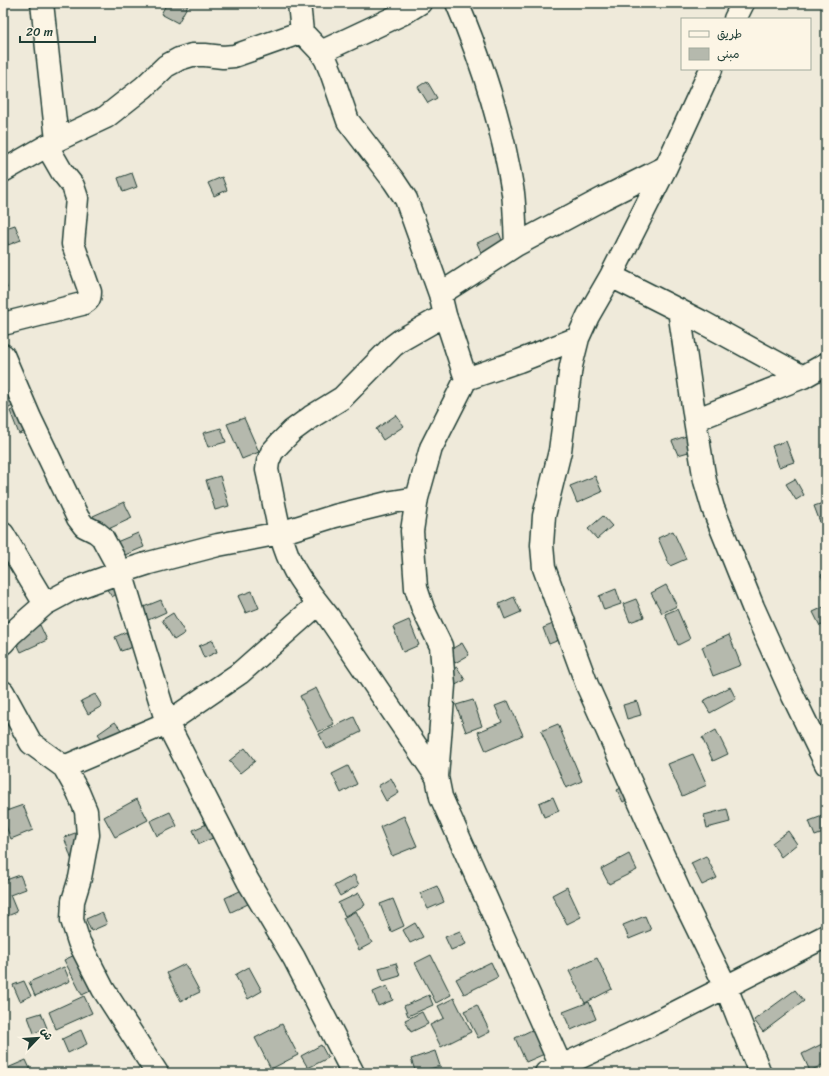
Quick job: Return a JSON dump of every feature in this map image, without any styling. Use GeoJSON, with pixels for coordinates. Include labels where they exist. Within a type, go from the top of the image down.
{"type":"FeatureCollection","features":[{"type":"Feature","properties":{"kind":"street"},"geometry":{"type":"LineString","coordinates":[[3,324],[82,304],[88,301],[90,297],[90,292],[73,244],[78,198],[73,186],[62,172],[52,143],[42,3]]}},
{"type":"Feature","properties":{"kind":"street"},"geometry":{"type":"LineString","coordinates":[[299,3],[302,32],[321,52],[326,60],[348,121],[406,199],[440,294],[445,315],[466,378],[431,448],[417,498],[412,531],[416,588],[423,609],[441,646],[444,685],[437,777],[441,797],[557,1071],[826,936]]}},
{"type":"Feature","properties":{"kind":"street"},"geometry":{"type":"LineString","coordinates":[[321,52],[404,14],[420,3]]}},
{"type":"Feature","properties":{"kind":"street"},"geometry":{"type":"LineString","coordinates":[[458,3],[483,70],[506,154],[513,195],[516,245]]}},
{"type":"Feature","properties":{"kind":"street"},"geometry":{"type":"LineString","coordinates":[[736,18],[743,3]]}},
{"type":"Feature","properties":{"kind":"street"},"geometry":{"type":"LineString","coordinates":[[3,171],[52,143],[106,117],[144,87],[166,66],[179,59],[192,55],[223,57],[234,56],[302,32]]}},
{"type":"Feature","properties":{"kind":"street"},"geometry":{"type":"LineString","coordinates":[[711,70],[666,167],[578,338],[571,366],[560,451],[544,516],[542,544],[544,568],[587,685],[680,895],[726,987],[760,1073]]}},
{"type":"Feature","properties":{"kind":"street"},"geometry":{"type":"LineString","coordinates":[[440,294],[516,245],[666,167]]}},
{"type":"Feature","properties":{"kind":"street"},"geometry":{"type":"LineString","coordinates":[[611,276],[679,310],[804,377]]}},
{"type":"Feature","properties":{"kind":"street"},"geometry":{"type":"LineString","coordinates":[[679,310],[704,475],[713,508],[753,607],[793,696],[826,764]]}},
{"type":"Feature","properties":{"kind":"street"},"geometry":{"type":"LineString","coordinates":[[437,777],[295,571],[280,533],[267,470],[272,452],[292,431],[342,398],[393,346],[445,315]]}},
{"type":"Feature","properties":{"kind":"street"},"geometry":{"type":"LineString","coordinates":[[466,378],[519,361],[578,338]]}},
{"type":"Feature","properties":{"kind":"street"},"geometry":{"type":"LineString","coordinates":[[3,355],[30,418],[78,518],[84,526],[102,537],[121,572],[167,723],[248,881],[294,958],[353,1073]]}},
{"type":"Feature","properties":{"kind":"street"},"geometry":{"type":"LineString","coordinates":[[695,420],[804,377],[826,364]]}},
{"type":"Feature","properties":{"kind":"street"},"geometry":{"type":"LineString","coordinates":[[3,643],[10,634],[45,604],[71,590],[148,562],[218,545],[280,533],[343,514],[392,502],[417,498]]}},
{"type":"Feature","properties":{"kind":"street"},"geometry":{"type":"LineString","coordinates":[[3,534],[45,604]]}},
{"type":"Feature","properties":{"kind":"street"},"geometry":{"type":"LineString","coordinates":[[64,767],[167,723],[240,674],[318,604]]}},
{"type":"Feature","properties":{"kind":"street"},"geometry":{"type":"LineString","coordinates":[[3,692],[31,743],[64,767],[86,810],[88,835],[80,878],[72,901],[72,920],[79,942],[103,989],[157,1073]]}},
{"type":"Feature","properties":{"kind":"building"},"geometry":{"type":"Polygon","coordinates":[[[167,3],[189,3],[178,23],[161,14],[167,3]]]}},
{"type":"Feature","properties":{"kind":"building"},"geometry":{"type":"Polygon","coordinates":[[[427,81],[437,98],[428,103],[418,87],[427,81]]]}},
{"type":"Feature","properties":{"kind":"building"},"geometry":{"type":"Polygon","coordinates":[[[132,173],[137,187],[123,192],[118,178],[132,173]]]}},
{"type":"Feature","properties":{"kind":"building"},"geometry":{"type":"Polygon","coordinates":[[[222,177],[227,190],[214,196],[208,183],[222,177]]]}},
{"type":"Feature","properties":{"kind":"building"},"geometry":{"type":"Polygon","coordinates":[[[15,225],[21,240],[8,245],[3,229],[15,225]]]}},
{"type":"Feature","properties":{"kind":"building"},"geometry":{"type":"Polygon","coordinates":[[[499,233],[505,247],[483,257],[477,243],[499,233]]]}},
{"type":"Feature","properties":{"kind":"building"},"geometry":{"type":"Polygon","coordinates":[[[3,278],[7,288],[3,290],[3,278]]]}},
{"type":"Feature","properties":{"kind":"building"},"geometry":{"type":"Polygon","coordinates":[[[3,369],[12,389],[3,393],[3,369]]]}},
{"type":"Feature","properties":{"kind":"building"},"geometry":{"type":"Polygon","coordinates":[[[13,390],[19,403],[5,410],[3,406],[3,395],[13,390]]]}},
{"type":"Feature","properties":{"kind":"building"},"geometry":{"type":"Polygon","coordinates":[[[20,406],[29,430],[19,434],[10,411],[20,406]]]}},
{"type":"Feature","properties":{"kind":"building"},"geometry":{"type":"Polygon","coordinates":[[[396,415],[404,426],[383,440],[376,429],[396,415]]]}},
{"type":"Feature","properties":{"kind":"building"},"geometry":{"type":"Polygon","coordinates":[[[244,418],[259,452],[242,459],[227,424],[244,418]]]}},
{"type":"Feature","properties":{"kind":"building"},"geometry":{"type":"Polygon","coordinates":[[[221,428],[226,442],[208,447],[203,433],[221,428]]]}},
{"type":"Feature","properties":{"kind":"building"},"geometry":{"type":"Polygon","coordinates":[[[686,436],[692,451],[678,455],[672,441],[686,436]]]}},
{"type":"Feature","properties":{"kind":"building"},"geometry":{"type":"Polygon","coordinates":[[[786,441],[794,462],[779,467],[772,446],[786,441]]]}},
{"type":"Feature","properties":{"kind":"building"},"geometry":{"type":"Polygon","coordinates":[[[220,476],[229,506],[215,510],[206,480],[220,476]]]}},
{"type":"Feature","properties":{"kind":"building"},"geometry":{"type":"Polygon","coordinates":[[[595,476],[602,492],[577,503],[570,486],[595,476]]]}},
{"type":"Feature","properties":{"kind":"building"},"geometry":{"type":"Polygon","coordinates":[[[795,479],[804,495],[796,500],[786,484],[795,479]]]}},
{"type":"Feature","properties":{"kind":"building"},"geometry":{"type":"Polygon","coordinates":[[[124,502],[132,518],[100,533],[93,516],[124,502]]]}},
{"type":"Feature","properties":{"kind":"building"},"geometry":{"type":"Polygon","coordinates":[[[826,502],[826,520],[820,522],[814,506],[826,502]]]}},
{"type":"Feature","properties":{"kind":"building"},"geometry":{"type":"Polygon","coordinates":[[[603,516],[612,526],[597,539],[588,529],[603,516]]]}},
{"type":"Feature","properties":{"kind":"building"},"geometry":{"type":"Polygon","coordinates":[[[673,531],[686,559],[670,566],[658,538],[673,531]]]}},
{"type":"Feature","properties":{"kind":"building"},"geometry":{"type":"Polygon","coordinates":[[[138,533],[144,547],[113,560],[107,546],[138,533]]]}},
{"type":"Feature","properties":{"kind":"building"},"geometry":{"type":"Polygon","coordinates":[[[826,573],[826,586],[821,575],[826,573]]]}},
{"type":"Feature","properties":{"kind":"building"},"geometry":{"type":"Polygon","coordinates":[[[98,576],[122,590],[112,597],[98,576]]]}},
{"type":"Feature","properties":{"kind":"building"},"geometry":{"type":"Polygon","coordinates":[[[666,585],[677,606],[662,613],[651,593],[666,585]]]}},
{"type":"Feature","properties":{"kind":"building"},"geometry":{"type":"Polygon","coordinates":[[[616,589],[621,604],[604,610],[599,596],[616,589]]]}},
{"type":"Feature","properties":{"kind":"building"},"geometry":{"type":"Polygon","coordinates":[[[252,591],[259,608],[246,613],[238,596],[252,591]]]}},
{"type":"Feature","properties":{"kind":"building"},"geometry":{"type":"Polygon","coordinates":[[[514,597],[521,612],[505,619],[499,604],[514,597]]]}},
{"type":"Feature","properties":{"kind":"building"},"geometry":{"type":"Polygon","coordinates":[[[636,599],[644,617],[630,622],[623,604],[636,599]]]}},
{"type":"Feature","properties":{"kind":"building"},"geometry":{"type":"Polygon","coordinates":[[[161,600],[166,612],[146,621],[141,608],[161,600]]]}},
{"type":"Feature","properties":{"kind":"building"},"geometry":{"type":"Polygon","coordinates":[[[826,606],[826,623],[820,626],[813,612],[826,606]]]}},
{"type":"Feature","properties":{"kind":"building"},"geometry":{"type":"Polygon","coordinates":[[[677,609],[690,639],[678,645],[665,614],[677,609]]]}},
{"type":"Feature","properties":{"kind":"building"},"geometry":{"type":"Polygon","coordinates":[[[173,613],[185,633],[174,640],[162,620],[173,613]]]}},
{"type":"Feature","properties":{"kind":"building"},"geometry":{"type":"Polygon","coordinates":[[[409,620],[419,645],[403,652],[393,627],[409,620]]]}},
{"type":"Feature","properties":{"kind":"building"},"geometry":{"type":"Polygon","coordinates":[[[558,622],[564,638],[549,644],[543,628],[558,622]]]}},
{"type":"Feature","properties":{"kind":"building"},"geometry":{"type":"Polygon","coordinates":[[[40,625],[47,640],[21,652],[14,637],[40,625]]]}},
{"type":"Feature","properties":{"kind":"building"},"geometry":{"type":"Polygon","coordinates":[[[126,632],[133,647],[121,651],[115,637],[126,632]]]}},
{"type":"Feature","properties":{"kind":"building"},"geometry":{"type":"Polygon","coordinates":[[[729,635],[741,665],[713,676],[702,647],[729,635]]]}},
{"type":"Feature","properties":{"kind":"building"},"geometry":{"type":"Polygon","coordinates":[[[213,640],[217,652],[204,658],[199,646],[213,640]]]}},
{"type":"Feature","properties":{"kind":"building"},"geometry":{"type":"Polygon","coordinates":[[[462,643],[469,655],[455,663],[448,651],[462,643]]]}},
{"type":"Feature","properties":{"kind":"building"},"geometry":{"type":"Polygon","coordinates":[[[457,667],[465,680],[448,689],[441,676],[457,667]]]}},
{"type":"Feature","properties":{"kind":"building"},"geometry":{"type":"Polygon","coordinates":[[[730,687],[736,699],[710,713],[703,701],[730,687]]]}},
{"type":"Feature","properties":{"kind":"building"},"geometry":{"type":"Polygon","coordinates":[[[316,688],[334,724],[318,732],[300,696],[316,688]]]}},
{"type":"Feature","properties":{"kind":"building"},"geometry":{"type":"Polygon","coordinates":[[[95,694],[102,706],[88,714],[81,701],[95,694]]]}},
{"type":"Feature","properties":{"kind":"building"},"geometry":{"type":"Polygon","coordinates":[[[473,700],[482,726],[466,732],[456,705],[473,700]]]}},
{"type":"Feature","properties":{"kind":"building"},"geometry":{"type":"Polygon","coordinates":[[[508,701],[523,735],[486,751],[478,732],[502,722],[495,706],[508,701]]]}},
{"type":"Feature","properties":{"kind":"building"},"geometry":{"type":"Polygon","coordinates":[[[637,701],[641,715],[627,719],[623,705],[637,701]]]}},
{"type":"Feature","properties":{"kind":"building"},"geometry":{"type":"Polygon","coordinates":[[[354,717],[361,732],[327,749],[319,734],[354,717]]]}},
{"type":"Feature","properties":{"kind":"building"},"geometry":{"type":"Polygon","coordinates":[[[115,722],[122,731],[105,743],[98,734],[115,722]]]}},
{"type":"Feature","properties":{"kind":"building"},"geometry":{"type":"Polygon","coordinates":[[[558,724],[582,781],[566,788],[541,731],[558,724]]]}},
{"type":"Feature","properties":{"kind":"building"},"geometry":{"type":"Polygon","coordinates":[[[716,730],[728,754],[713,761],[702,738],[716,730]]]}},
{"type":"Feature","properties":{"kind":"building"},"geometry":{"type":"Polygon","coordinates":[[[245,748],[255,761],[240,773],[229,761],[245,748]]]}},
{"type":"Feature","properties":{"kind":"building"},"geometry":{"type":"Polygon","coordinates":[[[693,754],[707,785],[682,796],[668,764],[693,754]]]}},
{"type":"Feature","properties":{"kind":"building"},"geometry":{"type":"Polygon","coordinates":[[[348,766],[357,784],[341,793],[332,774],[348,766]]]}},
{"type":"Feature","properties":{"kind":"building"},"geometry":{"type":"Polygon","coordinates":[[[391,778],[399,793],[386,801],[378,786],[391,778]]]}},
{"type":"Feature","properties":{"kind":"building"},"geometry":{"type":"Polygon","coordinates":[[[633,782],[639,793],[623,802],[617,790],[633,782]]]}},
{"type":"Feature","properties":{"kind":"building"},"geometry":{"type":"Polygon","coordinates":[[[553,797],[559,811],[544,817],[539,803],[553,797]]]}},
{"type":"Feature","properties":{"kind":"building"},"geometry":{"type":"Polygon","coordinates":[[[137,799],[148,820],[115,837],[104,817],[137,799]]]}},
{"type":"Feature","properties":{"kind":"building"},"geometry":{"type":"Polygon","coordinates":[[[23,805],[33,830],[11,839],[3,819],[3,812],[23,805]]]}},
{"type":"Feature","properties":{"kind":"building"},"geometry":{"type":"Polygon","coordinates":[[[727,809],[730,822],[707,828],[704,815],[727,809]]]}},
{"type":"Feature","properties":{"kind":"building"},"geometry":{"type":"Polygon","coordinates":[[[170,812],[177,826],[157,836],[150,821],[170,812]]]}},
{"type":"Feature","properties":{"kind":"building"},"geometry":{"type":"Polygon","coordinates":[[[825,815],[826,832],[815,836],[809,821],[825,815]]]}},
{"type":"Feature","properties":{"kind":"building"},"geometry":{"type":"Polygon","coordinates":[[[404,816],[417,846],[392,856],[380,827],[404,816]]]}},
{"type":"Feature","properties":{"kind":"building"},"geometry":{"type":"Polygon","coordinates":[[[209,823],[215,837],[199,844],[193,830],[209,823]]]}},
{"type":"Feature","properties":{"kind":"building"},"geometry":{"type":"Polygon","coordinates":[[[788,831],[797,844],[781,857],[772,843],[788,831]]]}},
{"type":"Feature","properties":{"kind":"building"},"geometry":{"type":"Polygon","coordinates":[[[78,832],[74,867],[64,837],[78,832]]]}},
{"type":"Feature","properties":{"kind":"building"},"geometry":{"type":"Polygon","coordinates":[[[629,854],[637,870],[609,884],[601,869],[629,854]]]}},
{"type":"Feature","properties":{"kind":"building"},"geometry":{"type":"Polygon","coordinates":[[[706,856],[717,878],[702,885],[691,863],[706,856]]]}},
{"type":"Feature","properties":{"kind":"building"},"geometry":{"type":"Polygon","coordinates":[[[20,875],[26,889],[10,895],[17,912],[5,917],[3,912],[3,881],[20,875]]]}},
{"type":"Feature","properties":{"kind":"building"},"geometry":{"type":"Polygon","coordinates":[[[354,875],[359,885],[340,896],[334,886],[354,875]]]}},
{"type":"Feature","properties":{"kind":"building"},"geometry":{"type":"Polygon","coordinates":[[[437,886],[444,902],[428,909],[420,893],[437,886]]]}},
{"type":"Feature","properties":{"kind":"building"},"geometry":{"type":"Polygon","coordinates":[[[567,887],[581,917],[567,924],[552,895],[567,887]]]}},
{"type":"Feature","properties":{"kind":"building"},"geometry":{"type":"Polygon","coordinates":[[[242,890],[248,904],[231,912],[225,898],[242,890]]]}},
{"type":"Feature","properties":{"kind":"building"},"geometry":{"type":"Polygon","coordinates":[[[359,893],[365,905],[345,916],[338,903],[359,893]]]}},
{"type":"Feature","properties":{"kind":"building"},"geometry":{"type":"Polygon","coordinates":[[[393,899],[404,926],[391,932],[380,904],[393,899]]]}},
{"type":"Feature","properties":{"kind":"building"},"geometry":{"type":"Polygon","coordinates":[[[356,911],[372,943],[359,950],[343,918],[356,911]]]}},
{"type":"Feature","properties":{"kind":"building"},"geometry":{"type":"Polygon","coordinates":[[[102,912],[107,924],[91,931],[86,919],[102,912]]]}},
{"type":"Feature","properties":{"kind":"building"},"geometry":{"type":"Polygon","coordinates":[[[645,916],[651,930],[629,939],[623,925],[645,916]]]}},
{"type":"Feature","properties":{"kind":"building"},"geometry":{"type":"Polygon","coordinates":[[[415,923],[423,937],[410,943],[403,930],[415,923]]]}},
{"type":"Feature","properties":{"kind":"building"},"geometry":{"type":"Polygon","coordinates":[[[460,931],[466,944],[451,950],[445,937],[460,931]]]}},
{"type":"Feature","properties":{"kind":"building"},"geometry":{"type":"Polygon","coordinates":[[[81,952],[99,987],[82,995],[64,960],[81,952]]]}},
{"type":"Feature","properties":{"kind":"building"},"geometry":{"type":"Polygon","coordinates":[[[431,955],[451,995],[436,1003],[415,963],[431,955]]]}},
{"type":"Feature","properties":{"kind":"building"},"geometry":{"type":"Polygon","coordinates":[[[597,958],[612,989],[585,1003],[569,971],[597,958]]]}},
{"type":"Feature","properties":{"kind":"building"},"geometry":{"type":"Polygon","coordinates":[[[491,962],[498,977],[464,994],[456,979],[491,962]]]}},
{"type":"Feature","properties":{"kind":"building"},"geometry":{"type":"Polygon","coordinates":[[[396,963],[400,976],[383,981],[379,968],[396,963]]]}},
{"type":"Feature","properties":{"kind":"building"},"geometry":{"type":"Polygon","coordinates":[[[185,964],[200,992],[181,1001],[167,973],[185,964]]]}},
{"type":"Feature","properties":{"kind":"building"},"geometry":{"type":"Polygon","coordinates":[[[64,967],[70,981],[35,996],[29,982],[64,967]]]}},
{"type":"Feature","properties":{"kind":"building"},"geometry":{"type":"Polygon","coordinates":[[[249,967],[262,991],[248,999],[235,975],[249,967]]]}},
{"type":"Feature","properties":{"kind":"building"},"geometry":{"type":"Polygon","coordinates":[[[24,981],[31,996],[20,1001],[13,985],[24,981]]]}},
{"type":"Feature","properties":{"kind":"building"},"geometry":{"type":"Polygon","coordinates":[[[387,986],[393,1000],[378,1006],[373,992],[387,986]]]}},
{"type":"Feature","properties":{"kind":"building"},"geometry":{"type":"Polygon","coordinates":[[[795,990],[804,1001],[763,1032],[754,1020],[795,990]]]}},
{"type":"Feature","properties":{"kind":"building"},"geometry":{"type":"Polygon","coordinates":[[[429,995],[433,1005],[408,1016],[404,1006],[429,995]]]}},
{"type":"Feature","properties":{"kind":"building"},"geometry":{"type":"Polygon","coordinates":[[[84,996],[92,1013],[56,1029],[49,1012],[84,996]]]}},
{"type":"Feature","properties":{"kind":"building"},"geometry":{"type":"Polygon","coordinates":[[[454,998],[471,1032],[441,1047],[430,1025],[444,1018],[438,1006],[454,998]]]}},
{"type":"Feature","properties":{"kind":"building"},"geometry":{"type":"Polygon","coordinates":[[[589,1002],[596,1019],[571,1030],[563,1012],[589,1002]]]}},
{"type":"Feature","properties":{"kind":"building"},"geometry":{"type":"Polygon","coordinates":[[[477,1005],[490,1032],[478,1038],[464,1011],[477,1005]]]}},
{"type":"Feature","properties":{"kind":"building"},"geometry":{"type":"Polygon","coordinates":[[[422,1012],[428,1024],[411,1032],[405,1020],[422,1012]]]}},
{"type":"Feature","properties":{"kind":"building"},"geometry":{"type":"Polygon","coordinates":[[[41,1013],[47,1028],[34,1033],[28,1017],[41,1013]]]}},
{"type":"Feature","properties":{"kind":"building"},"geometry":{"type":"Polygon","coordinates":[[[282,1024],[298,1055],[271,1069],[255,1038],[282,1024]]]}},
{"type":"Feature","properties":{"kind":"building"},"geometry":{"type":"Polygon","coordinates":[[[538,1027],[549,1052],[526,1062],[515,1038],[538,1027]]]}},
{"type":"Feature","properties":{"kind":"building"},"geometry":{"type":"Polygon","coordinates":[[[81,1030],[87,1044],[68,1053],[62,1039],[81,1030]]]}},
{"type":"Feature","properties":{"kind":"building"},"geometry":{"type":"Polygon","coordinates":[[[826,1042],[826,1063],[810,1071],[802,1054],[826,1042]]]}},
{"type":"Feature","properties":{"kind":"building"},"geometry":{"type":"Polygon","coordinates":[[[321,1045],[328,1058],[308,1068],[301,1056],[321,1045]]]}},
{"type":"Feature","properties":{"kind":"building"},"geometry":{"type":"Polygon","coordinates":[[[435,1051],[440,1066],[416,1073],[411,1059],[435,1051]]]}},
{"type":"Feature","properties":{"kind":"building"},"geometry":{"type":"Polygon","coordinates":[[[26,1060],[32,1073],[3,1073],[3,1070],[26,1060]]]}}]}
